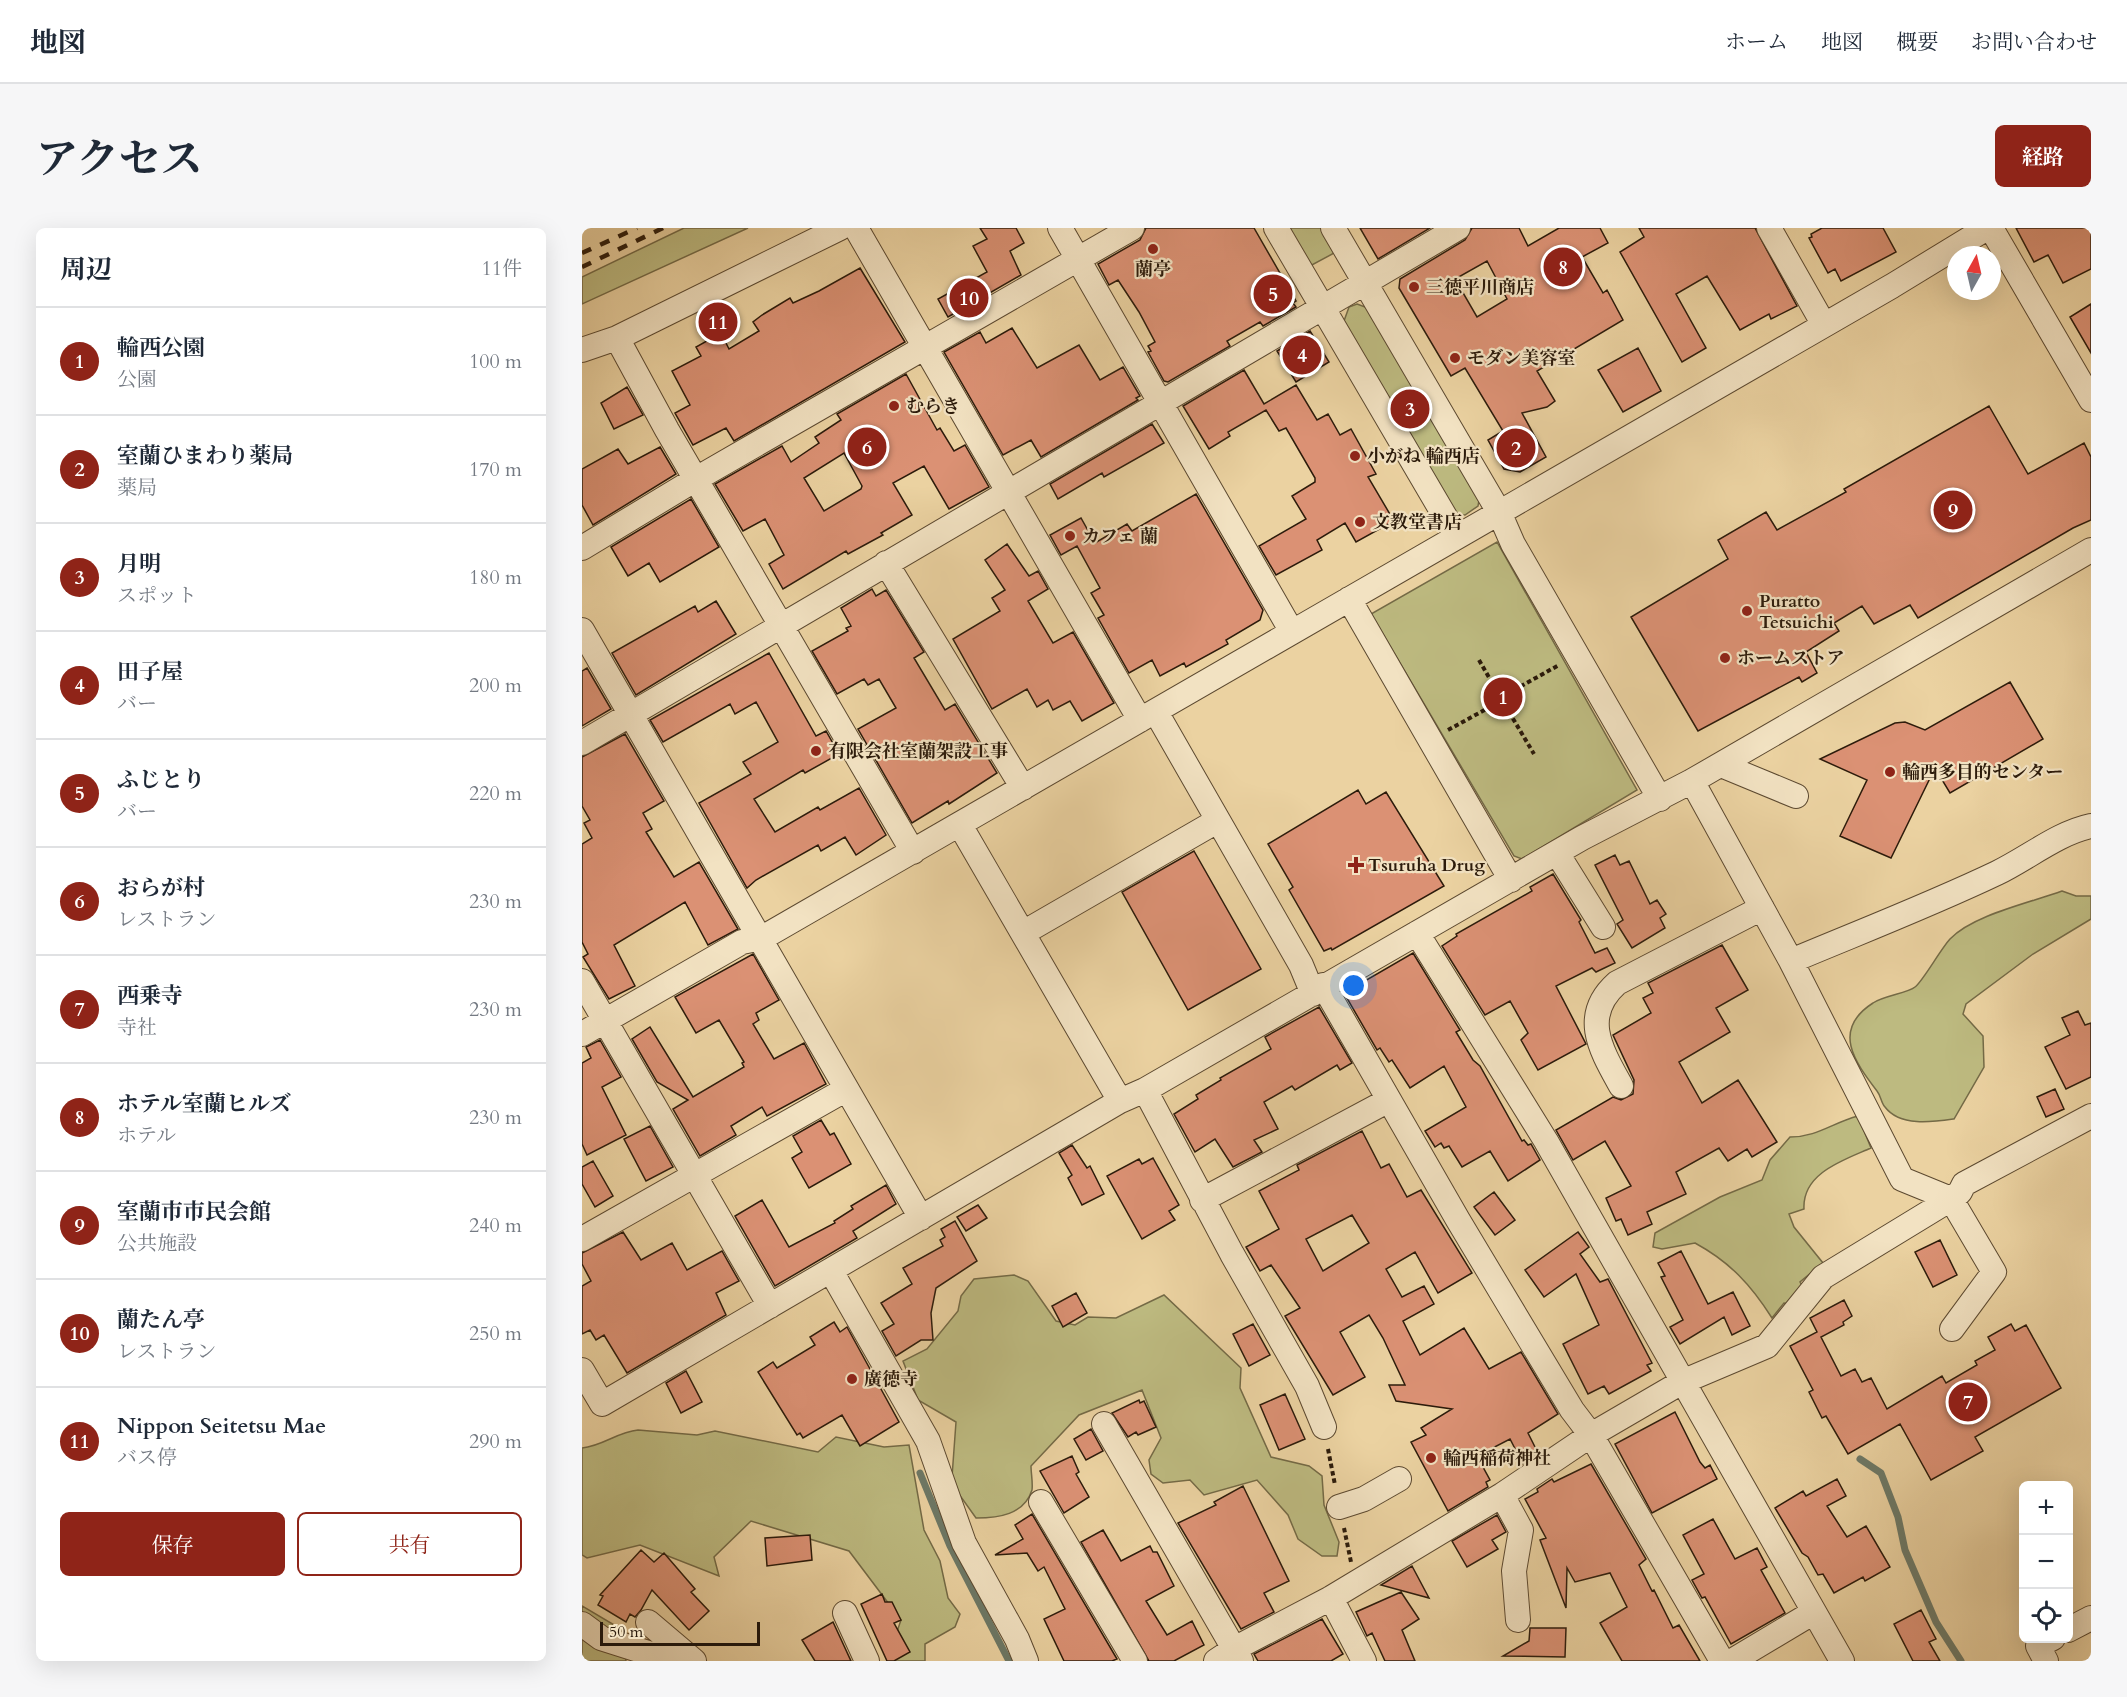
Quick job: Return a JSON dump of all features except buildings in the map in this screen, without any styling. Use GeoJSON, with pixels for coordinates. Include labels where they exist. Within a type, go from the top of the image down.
{"type":"FeatureCollection","features":[{"type":"Feature","properties":{"kind":"street"},"geometry":{"type":"LineString","coordinates":[[582,350],[617,338],[840,228]]}},
{"type":"Feature","properties":{"kind":"street"},"geometry":{"type":"LineString","coordinates":[[856,228],[1010,492],[1148,716],[1217,821],[1301,965],[1389,1100],[1566,1400],[1591,1435],[1722,1661]]}},
{"type":"Feature","properties":{"kind":"street"},"geometry":{"type":"LineString","coordinates":[[1060,228],[1292,632]]}},
{"type":"Feature","properties":{"kind":"street"},"geometry":{"type":"LineString","coordinates":[[582,548],[696,479],[1132,228]]}},
{"type":"Feature","properties":{"kind":"street"},"geometry":{"type":"LineString","coordinates":[[1276,228],[1457,537]]}},
{"type":"Feature","properties":{"kind":"street"},"geometry":{"type":"LineString","coordinates":[[1333,228],[1498,512],[1513,544],[1660,799]]}},
{"type":"Feature","properties":{"kind":"street"},"geometry":{"type":"LineString","coordinates":[[582,743],[1458,228]]}},
{"type":"Feature","properties":{"kind":"street"},"geometry":{"type":"LineString","coordinates":[[1769,228],[1824,325]]}},
{"type":"Feature","properties":{"kind":"street"},"geometry":{"type":"LineString","coordinates":[[582,1034],[742,942],[762,938],[913,852],[1989,228],[2091,400]]}},
{"type":"Feature","properties":{"kind":"street"},"geometry":{"type":"LineString","coordinates":[[617,338],[780,625],[913,852]]}},
{"type":"Feature","properties":{"kind":"street"},"geometry":{"type":"LineString","coordinates":[[582,1370],[602,1404],[1120,1101],[1145,1090],[1557,853],[1721,765],[2091,550]]}},
{"type":"Feature","properties":{"kind":"street"},"geometry":{"type":"LineString","coordinates":[[886,563],[1023,788]]}},
{"type":"Feature","properties":{"kind":"street"},"geometry":{"type":"LineString","coordinates":[[1349,599],[1510,880]]}},
{"type":"Feature","properties":{"kind":"street"},"geometry":{"type":"LineString","coordinates":[[582,630],[762,938],[845,1089],[921,1218]]}},
{"type":"Feature","properties":{"kind":"street"},"geometry":{"type":"LineString","coordinates":[[1721,765],[1796,796]]}},
{"type":"Feature","properties":{"kind":"street"},"geometry":{"type":"LineString","coordinates":[[1692,781],[1791,961],[1902,1179],[1951,1199],[1994,1272],[1952,1329]]}},
{"type":"Feature","properties":{"kind":"street"},"geometry":{"type":"LineString","coordinates":[[1023,933],[1217,821]]}},
{"type":"Feature","properties":{"kind":"street"},"geometry":{"type":"LineString","coordinates":[[960,825],[1120,1101]]}},
{"type":"Feature","properties":{"kind":"street"},"geometry":{"type":"LineString","coordinates":[[1791,961],[1958,891],[2021,861],[2076,829],[2091,826]]}},
{"type":"Feature","properties":{"kind":"street"},"geometry":{"type":"LineString","coordinates":[[1557,853],[1603,927]]}},
{"type":"Feature","properties":{"kind":"street"},"geometry":{"type":"LineString","coordinates":[[1621,1086],[1601,1049],[1597,1034],[1598,1007],[1604,995],[1617,983],[1762,908]]}},
{"type":"Feature","properties":{"kind":"street"},"geometry":{"type":"LineString","coordinates":[[1417,933],[1546,1142],[1842,1661]]}},
{"type":"Feature","properties":{"kind":"street"},"geometry":{"type":"LineString","coordinates":[[582,981],[770,1305]]}},
{"type":"Feature","properties":{"kind":"street"},"geometry":{"type":"LineString","coordinates":[[582,1239],[845,1089]]}},
{"type":"Feature","properties":{"kind":"street"},"geometry":{"type":"LineString","coordinates":[[1145,1090],[1202,1200],[1307,1386],[1324,1427]]}},
{"type":"Feature","properties":{"kind":"street"},"geometry":{"type":"LineString","coordinates":[[1202,1200],[1389,1100]]}},
{"type":"Feature","properties":{"kind":"street"},"geometry":{"type":"LineString","coordinates":[[1104,1424],[1230,1657],[1502,1495],[1591,1435],[1682,1382],[1767,1346],[1823,1277],[1951,1199],[1960,1192],[1964,1184],[2091,1116]]}},
{"type":"Feature","properties":{"kind":"street"},"geometry":{"type":"LineString","coordinates":[[831,1271],[928,1441],[964,1543],[1017,1639],[1026,1661]]}},
{"type":"Feature","properties":{"kind":"street"},"geometry":{"type":"LineString","coordinates":[[1340,1507],[1364,1499],[1399,1479]]}},
{"type":"Feature","properties":{"kind":"street"},"geometry":{"type":"LineString","coordinates":[[1502,1495],[1521,1530],[1514,1571],[1518,1620]]}},
{"type":"Feature","properties":{"kind":"street"},"geometry":{"type":"LineString","coordinates":[[1041,1502],[1135,1661]]}},
{"type":"Feature","properties":{"kind":"street"},"geometry":{"type":"LineString","coordinates":[[1331,1598],[1364,1661]]}},
{"type":"Feature","properties":{"kind":"street"},"geometry":{"type":"LineString","coordinates":[[1731,1661],[1814,1612]]}},
{"type":"Feature","properties":{"kind":"street"},"geometry":{"type":"LineString","coordinates":[[845,1613],[867,1661]]}},
{"type":"Feature","properties":{"kind":"street"},"geometry":{"type":"LineString","coordinates":[[2073,1627],[2091,1618]]}},
{"type":"Feature","properties":{"kind":"street"},"geometry":{"type":"LineString","coordinates":[[648,1622],[694,1661]]}},
{"type":"Feature","properties":{"kind":"street"},"geometry":{"type":"LineString","coordinates":[[582,1624],[601,1638],[673,1661]]}},
{"type":"Feature","properties":{"kind":"street"},"geometry":{"type":"LineString","coordinates":[[2044,1643],[2038,1646],[2046,1661]]}},
{"type":"Feature","properties":{"kind":"path"},"geometry":{"type":"LineString","coordinates":[[1479,660],[1494,686]]}},
{"type":"Feature","properties":{"kind":"path"},"geometry":{"type":"LineString","coordinates":[[1514,690],[1564,662]]}},
{"type":"Feature","properties":{"kind":"path"},"geometry":{"type":"LineString","coordinates":[[1508,685],[1514,690],[1517,701],[1509,712],[1500,714],[1490,707],[1488,696],[1494,686],[1508,685]]}},
{"type":"Feature","properties":{"kind":"path"},"geometry":{"type":"LineString","coordinates":[[1442,733],[1490,707]]}},
{"type":"Feature","properties":{"kind":"path"},"geometry":{"type":"LineString","coordinates":[[1509,712],[1534,754]]}},
{"type":"Feature","properties":{"kind":"shaded area"},"geometry":{"type":"Polygon","coordinates":[[[684,228],[748,228],[582,304],[582,277],[684,228]]]}},
{"type":"Feature","properties":{"kind":"shaded area"},"geometry":{"type":"Polygon","coordinates":[[[1289,228],[1322,228],[1336,252],[1310,266],[1289,228]]]}},
{"type":"Feature","properties":{"kind":"shaded area"},"geometry":{"type":"Polygon","coordinates":[[[1357,304],[1368,308],[1479,500],[1478,506],[1465,515],[1457,514],[1344,321],[1349,307],[1357,304]]]}},
{"type":"Feature","properties":{"kind":"shaded area"},"geometry":{"type":"Polygon","coordinates":[[[1497,542],[1637,790],[1522,859],[1514,856],[1371,614],[1497,542]]]}},
{"type":"Feature","properties":{"kind":"shaded area"},"geometry":{"type":"Polygon","coordinates":[[[2062,891],[2076,896],[2091,896],[2091,919],[2033,954],[1966,1004],[1963,1014],[1983,1036],[1984,1067],[1954,1119],[1917,1122],[1899,1118],[1891,1113],[1861,1069],[1851,1046],[1850,1035],[1853,1024],[1860,1013],[1877,1001],[1915,987],[1950,939],[1973,923],[2002,910],[2062,891]]]}},
{"type":"Feature","properties":{"kind":"shaded area"},"geometry":{"type":"Polygon","coordinates":[[[1858,1116],[1871,1148],[1837,1163],[1817,1177],[1805,1197],[1804,1209],[1789,1214],[1794,1227],[1823,1263],[1800,1282],[1803,1287],[1791,1304],[1784,1303],[1772,1318],[1739,1275],[1707,1250],[1695,1243],[1662,1249],[1653,1247],[1655,1233],[1720,1197],[1762,1180],[1770,1160],[1790,1137],[1808,1135],[1858,1116]]]}},
{"type":"Feature","properties":{"kind":"shaded area"},"geometry":{"type":"Polygon","coordinates":[[[1014,1275],[1028,1281],[1056,1321],[1075,1325],[1088,1317],[1116,1318],[1164,1295],[1241,1368],[1240,1388],[1271,1457],[1309,1466],[1322,1476],[1324,1505],[1339,1542],[1337,1556],[1322,1556],[1298,1539],[1288,1515],[1257,1480],[1204,1495],[1190,1480],[1163,1483],[1151,1474],[1149,1460],[1161,1438],[1142,1390],[1079,1415],[1031,1466],[1032,1490],[1017,1510],[1001,1516],[976,1518],[956,1490],[952,1477],[956,1422],[918,1400],[903,1361],[927,1349],[958,1311],[961,1296],[974,1279],[1014,1275]]]}},
{"type":"Feature","properties":{"kind":"shaded area"},"geometry":{"type":"Polygon","coordinates":[[[638,1430],[697,1435],[715,1431],[818,1452],[836,1437],[884,1447],[909,1445],[924,1530],[940,1561],[948,1598],[960,1614],[955,1627],[925,1644],[925,1661],[887,1661],[901,1620],[849,1551],[751,1521],[714,1557],[719,1576],[640,1545],[587,1558],[582,1555],[582,1448],[638,1430]]]}},
{"type":"Feature","properties":{"kind":"shaded area"},"geometry":{"type":"Polygon","coordinates":[[[582,1606],[621,1629],[626,1661],[582,1661],[582,1606]]]}},
{"type":"Feature","properties":{"kind":"waterway"},"geometry":{"type":"LineString","coordinates":[[1860,1459],[1881,1473],[1898,1517],[1905,1550],[1936,1622],[1961,1661]]}},
{"type":"Feature","properties":{"kind":"waterway"},"geometry":{"type":"LineString","coordinates":[[920,1473],[950,1546],[1009,1661]]}},
{"type":"Feature","properties":{"kind":"railway"},"geometry":{"type":"LineString","coordinates":[[582,253],[637,228]]}},
{"type":"Feature","properties":{"kind":"railway"},"geometry":{"type":"LineString","coordinates":[[582,267],[663,228]]}},
{"type":"Feature","properties":{"kind":"place","name":"蘭亭"},"geometry":{"type":"Point","coordinates":[1153,249]}},
{"type":"Feature","properties":{"kind":"place","name":"ホテル室蘭ヒルズ"},"geometry":{"type":"Point","coordinates":[1563,267]}},
{"type":"Feature","properties":{"kind":"place","name":"三徳平川商店"},"geometry":{"type":"Point","coordinates":[1414,287]}},
{"type":"Feature","properties":{"kind":"place","name":"ふじとり"},"geometry":{"type":"Point","coordinates":[1273,294]}},
{"type":"Feature","properties":{"kind":"place","name":"蘭たん亭"},"geometry":{"type":"Point","coordinates":[969,298]}},
{"type":"Feature","properties":{"kind":"place","name":"Nippon Seitetsu Mae"},"geometry":{"type":"Point","coordinates":[718,322]}},
{"type":"Feature","properties":{"kind":"place","name":"田子屋"},"geometry":{"type":"Point","coordinates":[1302,355]}},
{"type":"Feature","properties":{"kind":"place","name":"モダン美容室"},"geometry":{"type":"Point","coordinates":[1455,358]}},
{"type":"Feature","properties":{"kind":"place","name":"むらき"},"geometry":{"type":"Point","coordinates":[894,406]}},
{"type":"Feature","properties":{"kind":"place","name":"月明"},"geometry":{"type":"Point","coordinates":[1410,409]}},
{"type":"Feature","properties":{"kind":"place","name":"おらが村"},"geometry":{"type":"Point","coordinates":[867,447]}},
{"type":"Feature","properties":{"kind":"place","name":"室蘭ひまわり薬局"},"geometry":{"type":"Point","coordinates":[1516,448]}},
{"type":"Feature","properties":{"kind":"place","name":"小がね 輪西店"},"geometry":{"type":"Point","coordinates":[1355,456]}},
{"type":"Feature","properties":{"kind":"place","name":"室蘭市市民会館"},"geometry":{"type":"Point","coordinates":[1953,510]}},
{"type":"Feature","properties":{"kind":"place","name":"文教堂書店"},"geometry":{"type":"Point","coordinates":[1360,522]}},
{"type":"Feature","properties":{"kind":"place","name":"カフェ 蘭"},"geometry":{"type":"Point","coordinates":[1070,536]}},
{"type":"Feature","properties":{"kind":"place","name":"Puratto Tetsuichi"},"geometry":{"type":"Point","coordinates":[1747,611]}},
{"type":"Feature","properties":{"kind":"place","name":"ホームストア"},"geometry":{"type":"Point","coordinates":[1725,658]}},
{"type":"Feature","properties":{"kind":"place","name":"輪西公園"},"geometry":{"type":"Point","coordinates":[1503,697]}},
{"type":"Feature","properties":{"kind":"place","name":"有限会社室蘭架設工事"},"geometry":{"type":"Point","coordinates":[816,751]}},
{"type":"Feature","properties":{"kind":"place","name":"輪西多目的センター"},"geometry":{"type":"Point","coordinates":[1890,772]}},
{"type":"Feature","properties":{"kind":"place","name":"Tsuruha Drug"},"geometry":{"type":"Point","coordinates":[1356,865]}},
{"type":"Feature","properties":{"kind":"place","name":"廣徳寺"},"geometry":{"type":"Point","coordinates":[852,1379]}},
{"type":"Feature","properties":{"kind":"place","name":"西乗寺"},"geometry":{"type":"Point","coordinates":[1968,1402]}},
{"type":"Feature","properties":{"kind":"place","name":"輪西稲荷神社"},"geometry":{"type":"Point","coordinates":[1431,1458]}}]}
